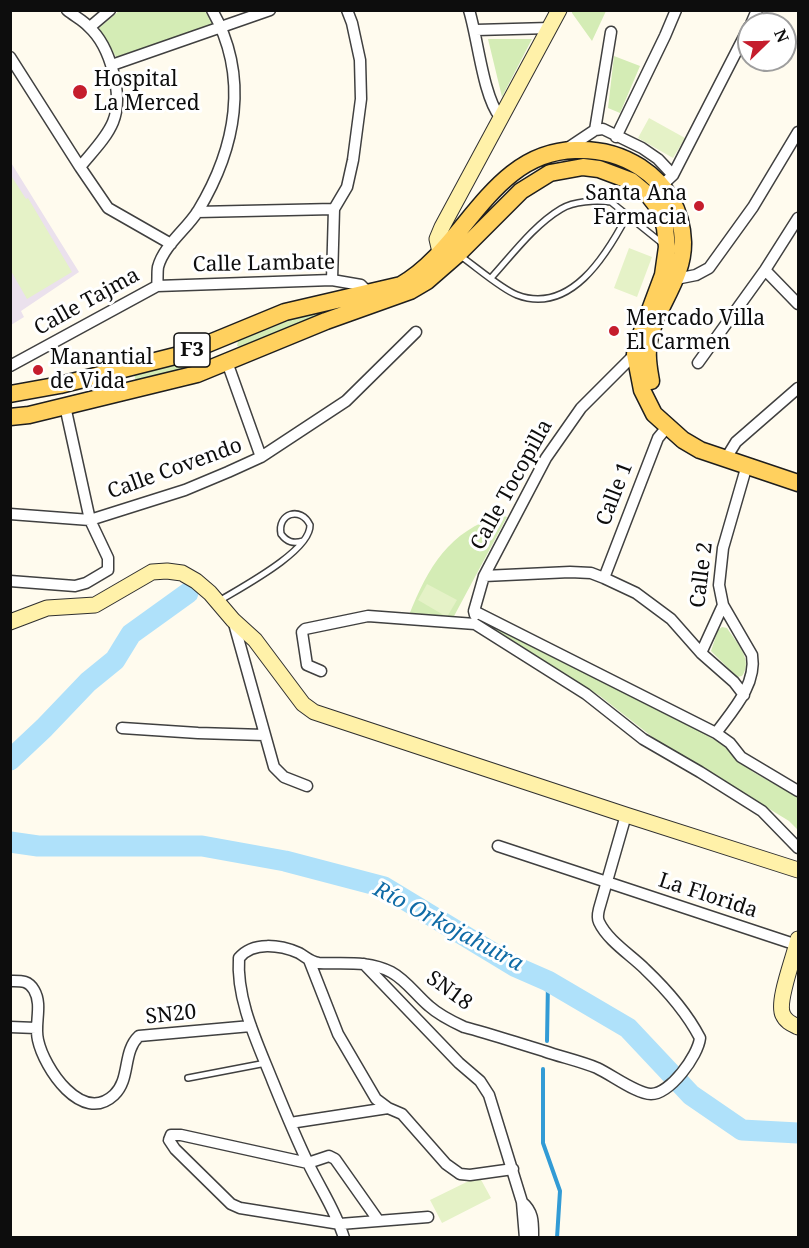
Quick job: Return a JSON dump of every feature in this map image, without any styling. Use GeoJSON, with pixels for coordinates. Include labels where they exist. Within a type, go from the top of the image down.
{"type":"FeatureCollection","features":[{"type":"Feature","properties":{"kind":"main road"},"geometry":{"type":"LineString","coordinates":[[440,252],[437,239],[442,227],[559,10]]}},
{"type":"Feature","properties":{"kind":"main road","name":"F3"},"geometry":{"type":"LineString","coordinates":[[10,417],[197,374],[326,321],[408,281],[440,252],[513,171],[532,160],[566,150],[585,149],[616,155],[668,180],[681,224],[670,277],[648,347],[648,365],[651,383],[668,426]]}},
{"type":"Feature","properties":{"kind":"main road","name":"F3"},"geometry":{"type":"LineString","coordinates":[[10,394],[60,385],[183,354],[285,312],[410,291],[427,281],[458,254],[521,191],[540,178],[562,170],[583,167],[599,169],[631,181],[650,196],[660,210],[665,228],[675,247]]}},
{"type":"Feature","properties":{"kind":"main road"},"geometry":{"type":"LineString","coordinates":[[458,254],[457,244],[461,229]]}},
{"type":"Feature","properties":{"kind":"main road","name":"F3"},"geometry":{"type":"LineString","coordinates":[[670,277],[641,334],[635,354],[642,390],[654,414],[683,440],[700,450],[798,483]]}},
{"type":"Feature","properties":{"kind":"main road"},"geometry":{"type":"LineString","coordinates":[[218,340],[227,362]]}},
{"type":"Feature","properties":{"kind":"main road"},"geometry":{"type":"LineString","coordinates":[[60,385],[65,406]]}},
{"type":"Feature","properties":{"kind":"main road"},"geometry":{"type":"LineString","coordinates":[[10,622],[47,608],[94,605],[152,572],[182,573],[196,581],[217,601],[232,620],[255,640],[303,704],[314,712],[798,870]]}},
{"type":"Feature","properties":{"kind":"main road"},"geometry":{"type":"LineString","coordinates":[[798,942],[781,1004],[783,1017],[798,1027]]}},
{"type":"Feature","properties":{"kind":"street"},"geometry":{"type":"LineString","coordinates":[[67,10],[90,27],[102,44],[112,65],[117,100],[113,121],[99,144],[80,167]]}},
{"type":"Feature","properties":{"kind":"street"},"geometry":{"type":"LineString","coordinates":[[90,27],[110,10]]}},
{"type":"Feature","properties":{"kind":"street","name":"Calle Tajma"},"geometry":{"type":"LineString","coordinates":[[10,366],[157,286],[158,267],[171,244],[197,212],[222,163],[233,123],[236,91],[232,62],[222,28],[213,10]]}},
{"type":"Feature","properties":{"kind":"street"},"geometry":{"type":"LineString","coordinates":[[112,65],[270,10]]}},
{"type":"Feature","properties":{"kind":"street"},"geometry":{"type":"LineString","coordinates":[[332,280],[334,209],[347,187],[361,99],[360,60],[347,10]]}},
{"type":"Feature","properties":{"kind":"street"},"geometry":{"type":"LineString","coordinates":[[469,10],[476,30],[490,102],[500,117]]}},
{"type":"Feature","properties":{"kind":"street"},"geometry":{"type":"LineString","coordinates":[[616,137],[676,10]]}},
{"type":"Feature","properties":{"kind":"street"},"geometry":{"type":"LineString","coordinates":[[476,30],[550,28]]}},
{"type":"Feature","properties":{"kind":"street"},"geometry":{"type":"LineString","coordinates":[[595,130],[611,32]]}},
{"type":"Feature","properties":{"kind":"street"},"geometry":{"type":"LineString","coordinates":[[650,196],[668,180],[737,50]]}},
{"type":"Feature","properties":{"kind":"street"},"geometry":{"type":"LineString","coordinates":[[10,57],[108,208],[171,244]]}},
{"type":"Feature","properties":{"kind":"street"},"geometry":{"type":"LineString","coordinates":[[566,150],[595,130],[603,129],[642,148],[658,159],[668,180]]}},
{"type":"Feature","properties":{"kind":"street"},"geometry":{"type":"LineString","coordinates":[[670,277],[696,275],[709,268],[753,207],[798,132]]}},
{"type":"Feature","properties":{"kind":"street"},"geometry":{"type":"LineString","coordinates":[[197,212],[334,209]]}},
{"type":"Feature","properties":{"kind":"street"},"geometry":{"type":"LineString","coordinates":[[698,363],[765,270],[798,218]]}},
{"type":"Feature","properties":{"kind":"street"},"geometry":{"type":"LineString","coordinates":[[765,270],[798,304]]}},
{"type":"Feature","properties":{"kind":"street","name":"Calle Lambate"},"geometry":{"type":"LineString","coordinates":[[157,286],[332,280],[361,285],[371,299]]}},
{"type":"Feature","properties":{"kind":"street","name":"Calle Covendo"},"geometry":{"type":"LineString","coordinates":[[10,514],[90,520],[184,490],[261,457],[345,401],[416,332]]}},
{"type":"Feature","properties":{"kind":"street","name":"Calle Tocopilla"},"geometry":{"type":"LineString","coordinates":[[475,624],[474,610],[484,576],[546,458],[569,423],[599,388],[635,354]]}},
{"type":"Feature","properties":{"kind":"street"},"geometry":{"type":"LineString","coordinates":[[227,362],[261,457]]}},
{"type":"Feature","properties":{"kind":"street"},"geometry":{"type":"LineString","coordinates":[[725,460],[736,442],[798,388]]}},
{"type":"Feature","properties":{"kind":"street"},"geometry":{"type":"LineString","coordinates":[[10,581],[75,586],[86,584],[108,570],[108,558],[90,520],[65,406]]}},
{"type":"Feature","properties":{"kind":"street","name":"Calle 1"},"geometry":{"type":"LineString","coordinates":[[604,578],[658,438],[668,426]]}},
{"type":"Feature","properties":{"kind":"street","name":"Calle 2"},"geometry":{"type":"LineString","coordinates":[[701,653],[723,604],[719,585],[723,548],[747,465]]}},
{"type":"Feature","properties":{"kind":"street"},"geometry":{"type":"LineString","coordinates":[[484,576],[570,572],[591,573],[604,578],[636,593],[671,618],[701,653],[734,682],[744,695]]}},
{"type":"Feature","properties":{"kind":"street"},"geometry":{"type":"LineString","coordinates":[[716,733],[744,695],[752,671],[752,655],[723,604]]}},
{"type":"Feature","properties":{"kind":"street"},"geometry":{"type":"LineString","coordinates":[[474,610],[716,733],[730,743],[741,757],[798,791]]}},
{"type":"Feature","properties":{"kind":"street"},"geometry":{"type":"LineString","coordinates":[[321,671],[307,665],[305,660],[302,632],[305,629],[368,616],[475,624],[586,694],[643,739],[762,811],[798,849]]}},
{"type":"Feature","properties":{"kind":"street"},"geometry":{"type":"LineString","coordinates":[[232,620],[274,767],[284,777],[307,786]]}},
{"type":"Feature","properties":{"kind":"street"},"geometry":{"type":"LineString","coordinates":[[122,728],[198,734],[264,735]]}},
{"type":"Feature","properties":{"kind":"street"},"geometry":{"type":"LineString","coordinates":[[607,884],[626,815]]}},
{"type":"Feature","properties":{"kind":"street","name":"La Florida"},"geometry":{"type":"LineString","coordinates":[[498,846],[607,884],[798,942]]}},
{"type":"Feature","properties":{"kind":"street","name":"SN18"},"geometry":{"type":"LineString","coordinates":[[251,1026],[242,992],[239,958],[244,952],[254,947],[285,948],[317,963],[378,966],[393,973],[429,1006],[450,1021],[596,1068],[641,1093],[653,1094],[664,1089],[690,1064],[699,1046],[700,1038],[673,1000],[646,969],[610,937],[599,923],[597,916],[607,884]]}},
{"type":"Feature","properties":{"kind":"street"},"geometry":{"type":"LineString","coordinates":[[309,960],[338,1034],[376,1098],[388,1108],[402,1114],[446,1164],[460,1174],[470,1175],[513,1169]]}},
{"type":"Feature","properties":{"kind":"street"},"geometry":{"type":"LineString","coordinates":[[364,964],[459,1064],[480,1081],[489,1095],[522,1202],[525,1238]]}},
{"type":"Feature","properties":{"kind":"street","name":"SN20"},"geometry":{"type":"LineString","coordinates":[[10,981],[24,981],[30,984],[36,992],[38,1001],[36,1028],[43,1056],[72,1095],[80,1101],[92,1103],[103,1101],[114,1095],[122,1084],[129,1049],[139,1036],[251,1026]]}},
{"type":"Feature","properties":{"kind":"street"},"geometry":{"type":"LineString","coordinates":[[251,1026],[290,1123],[340,1224],[344,1238]]}},
{"type":"Feature","properties":{"kind":"street"},"geometry":{"type":"LineString","coordinates":[[10,1027],[36,1028]]}},
{"type":"Feature","properties":{"kind":"street"},"geometry":{"type":"LineString","coordinates":[[290,1123],[388,1108]]}},
{"type":"Feature","properties":{"kind":"street"},"geometry":{"type":"LineString","coordinates":[[378,1220],[335,1159],[330,1156],[308,1163],[181,1135],[171,1135],[169,1140],[175,1149],[231,1204],[240,1208],[340,1224],[428,1217]]}},
{"type":"Feature","properties":{"kind":"street"},"geometry":{"type":"LineString","coordinates":[[522,1202],[529,1208],[532,1216],[533,1238]]}},
{"type":"Feature","properties":{"kind":"lane"},"geometry":{"type":"LineString","coordinates":[[491,278],[538,227],[563,207],[576,203],[602,201],[618,206],[627,216],[675,247]]}},
{"type":"Feature","properties":{"kind":"lane"},"geometry":{"type":"LineString","coordinates":[[458,254],[516,295],[540,299],[555,298],[582,281],[608,249],[627,216]]}},
{"type":"Feature","properties":{"kind":"lane"},"geometry":{"type":"LineString","coordinates":[[217,601],[270,570],[303,541],[310,529],[308,520],[296,513],[287,515],[281,523],[281,534],[293,543],[303,541]]}},
{"type":"Feature","properties":{"kind":"lane"},"geometry":{"type":"LineString","coordinates":[[188,1078],[266,1064]]}},
{"type":"Feature","properties":{"kind":"shaded area"},"geometry":{"type":"Polygon","coordinates":[[[10,161],[79,272],[21,311],[24,317],[11,325],[10,161]]]}},
{"type":"Feature","properties":{"kind":"green space"},"geometry":{"type":"Polygon","coordinates":[[[119,11],[205,11],[213,24],[116,57],[99,28],[119,11]]]}},
{"type":"Feature","properties":{"kind":"green space"},"geometry":{"type":"Polygon","coordinates":[[[572,11],[606,11],[592,41],[572,13],[572,11]]]}},
{"type":"Feature","properties":{"kind":"green space"},"geometry":{"type":"Polygon","coordinates":[[[488,39],[532,39],[502,97],[488,39]]]}},
{"type":"Feature","properties":{"kind":"green space"},"geometry":{"type":"Polygon","coordinates":[[[614,56],[640,66],[620,113],[608,108],[614,56]]]}},
{"type":"Feature","properties":{"kind":"green space"},"geometry":{"type":"Polygon","coordinates":[[[649,118],[685,138],[673,158],[638,138],[649,118]]]}},
{"type":"Feature","properties":{"kind":"green space"},"geometry":{"type":"Polygon","coordinates":[[[10,174],[26,199],[28,198],[72,272],[27,299],[11,271],[10,174]]]}},
{"type":"Feature","properties":{"kind":"green space"},"geometry":{"type":"Polygon","coordinates":[[[629,248],[652,257],[637,297],[614,288],[629,248]]]}},
{"type":"Feature","properties":{"kind":"green space"},"geometry":{"type":"Polygon","coordinates":[[[318,309],[321,311],[320,315],[241,347],[237,346],[238,341],[318,309]]]}},
{"type":"Feature","properties":{"kind":"green space"},"geometry":{"type":"Polygon","coordinates":[[[203,355],[206,361],[136,381],[134,375],[203,355]]]}},
{"type":"Feature","properties":{"kind":"green space"},"geometry":{"type":"Polygon","coordinates":[[[501,515],[507,517],[453,618],[409,615],[433,566],[454,541],[483,522],[501,515]]]}},
{"type":"Feature","properties":{"kind":"green space"},"geometry":{"type":"Polygon","coordinates":[[[427,584],[457,600],[447,617],[418,600],[427,584]]]}},
{"type":"Feature","properties":{"kind":"green space"},"geometry":{"type":"Polygon","coordinates":[[[490,625],[644,700],[722,744],[753,772],[798,797],[798,830],[789,821],[655,739],[600,696],[511,643],[490,625]]]}},
{"type":"Feature","properties":{"kind":"green space"},"geometry":{"type":"Polygon","coordinates":[[[722,627],[727,628],[745,657],[746,664],[742,676],[737,677],[711,651],[718,630],[722,627]]]}},
{"type":"Feature","properties":{"kind":"green space"},"geometry":{"type":"Polygon","coordinates":[[[479,1176],[491,1198],[442,1223],[430,1200],[479,1176]]]}},
{"type":"Feature","properties":{"kind":"waterway"},"geometry":{"type":"LineString","coordinates":[[10,760],[88,682],[115,660],[131,634],[188,593]]}},
{"type":"Feature","properties":{"kind":"waterway","name":"Río Orkojahuira"},"geometry":{"type":"LineString","coordinates":[[10,842],[38,846],[202,846],[285,861],[384,887],[516,967],[548,981],[628,1028],[691,1095],[742,1130],[798,1133]]}},
{"type":"Feature","properties":{"kind":"waterway"},"geometry":{"type":"LineString","coordinates":[[547,1041],[548,981]]}},
{"type":"Feature","properties":{"kind":"waterway"},"geometry":{"type":"LineString","coordinates":[[543,1069],[543,1143],[560,1191],[557,1238]]}},
{"type":"Feature","properties":{"kind":"place","name":"Hospital La Merced"},"geometry":{"type":"Point","coordinates":[80,92]}},
{"type":"Feature","properties":{"kind":"place","name":"Santa Ana Farmacia"},"geometry":{"type":"Point","coordinates":[699,206]}},
{"type":"Feature","properties":{"kind":"place","name":"Mercado Villa El Carmen"},"geometry":{"type":"Point","coordinates":[614,331]}},
{"type":"Feature","properties":{"kind":"place","name":"Manantial de Vida"},"geometry":{"type":"Point","coordinates":[38,370]}}]}
